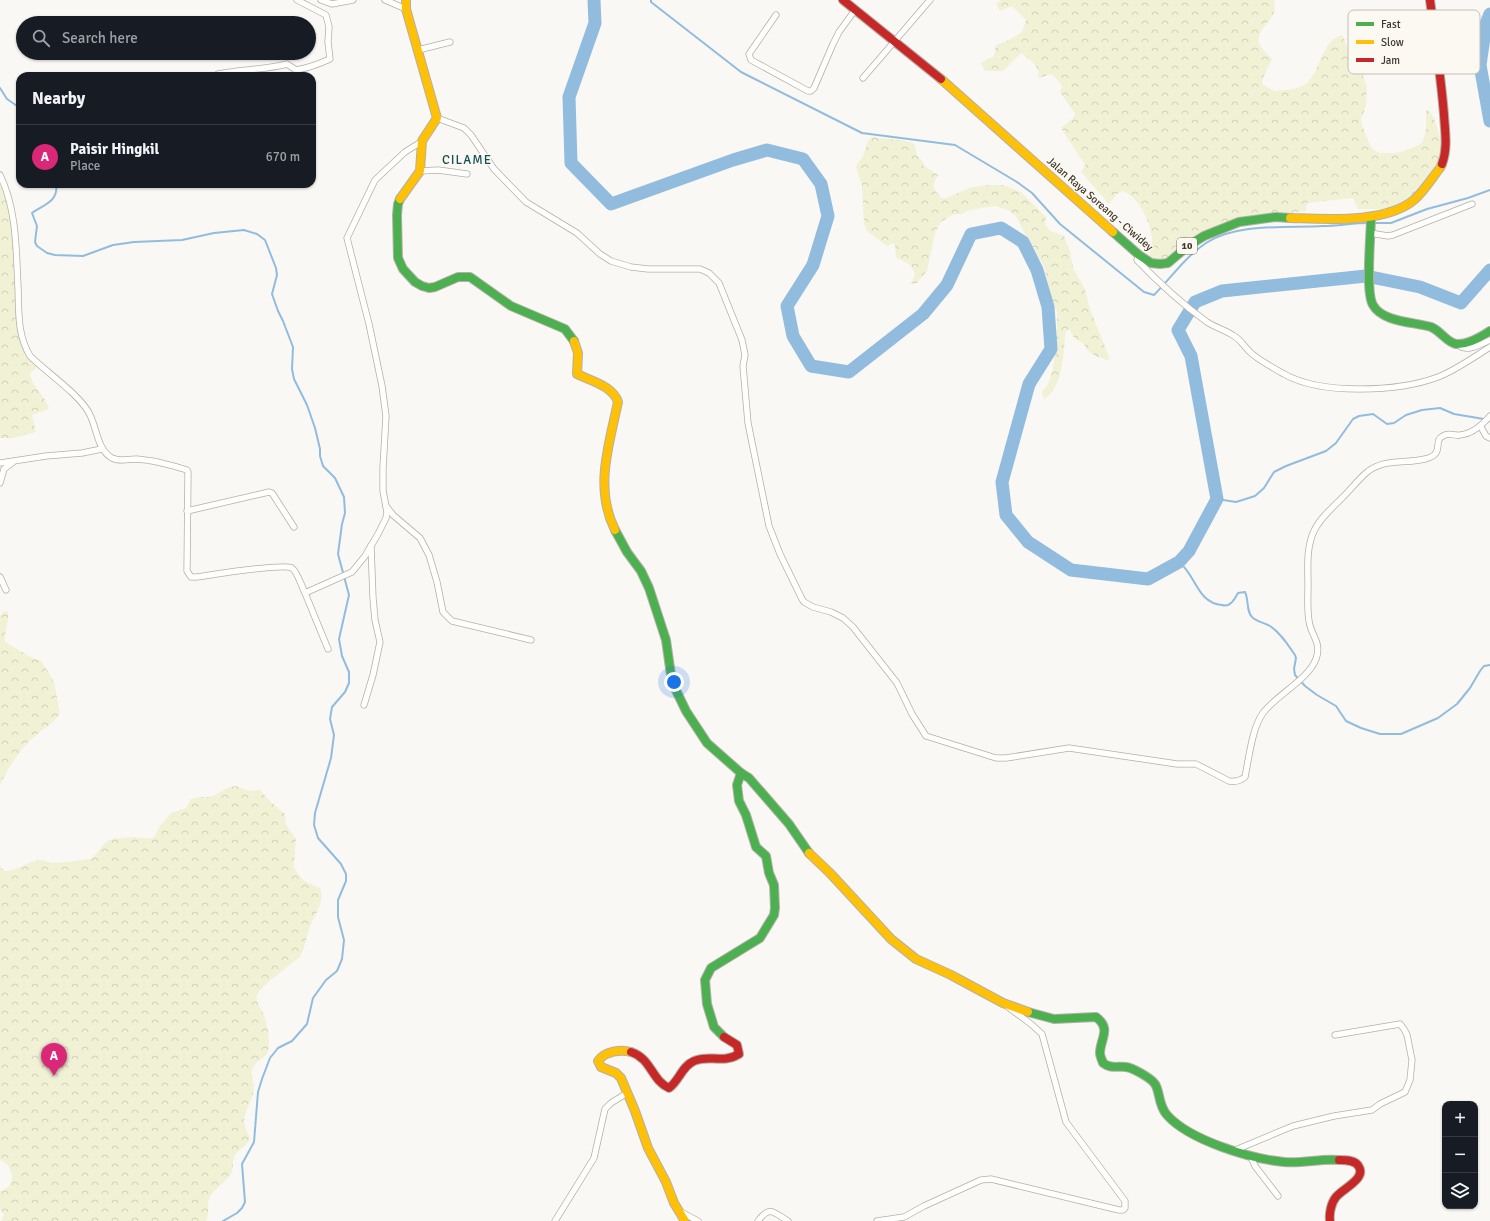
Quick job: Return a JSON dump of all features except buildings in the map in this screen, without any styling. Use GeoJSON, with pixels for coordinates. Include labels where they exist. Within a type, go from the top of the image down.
{"type":"FeatureCollection","features":[{"type":"Feature","properties":{"kind":"main road"},"geometry":{"type":"LineString","coordinates":[[406,0],[406,9],[437,118],[421,142],[420,171],[398,204],[397,256],[399,262],[409,276],[420,286],[430,288],[440,286],[457,276],[464,275],[470,277],[511,306],[565,330],[574,341],[578,353],[577,374],[609,389],[616,396],[618,402],[604,472],[604,496],[614,527],[627,552],[641,571],[649,588],[666,640],[672,682],[690,718],[706,743],[749,778],[789,824],[807,851],[829,872],[891,939],[916,959],[951,975],[1003,1003],[1041,1016],[1054,1019],[1096,1017],[1100,1020],[1105,1030],[1100,1054],[1103,1063],[1113,1068],[1127,1066],[1139,1072],[1155,1084],[1160,1103],[1169,1118],[1180,1127],[1200,1137],[1233,1151],[1286,1162],[1332,1159],[1352,1161],[1358,1164],[1361,1170],[1360,1175],[1336,1197],[1329,1214],[1330,1221]]}},
{"type":"Feature","properties":{"kind":"main road","name":"Jalan Raya Soreang - Ciwidey"},"geometry":{"type":"LineString","coordinates":[[843,0],[959,94],[1139,255],[1151,263],[1168,263],[1188,246],[1204,236],[1225,227],[1249,220],[1276,217],[1370,224],[1398,210],[1415,199],[1435,176],[1444,158],[1446,143],[1440,74]]}},
{"type":"Feature","properties":{"kind":"main road","name":"Jalan Raya Soreang - Ciwidey"},"geometry":{"type":"LineString","coordinates":[[1430,0],[1431,10]]}},
{"type":"Feature","properties":{"kind":"main road"},"geometry":{"type":"LineString","coordinates":[[1370,224],[1369,288],[1373,308],[1385,316],[1417,325],[1432,327],[1438,330],[1450,341],[1459,344],[1471,341],[1490,332]]}},
{"type":"Feature","properties":{"kind":"main road"},"geometry":{"type":"LineString","coordinates":[[685,1221],[678,1211],[646,1144],[635,1111],[619,1076],[616,1072],[599,1066],[598,1061],[603,1055],[620,1051],[638,1054],[652,1067],[664,1086],[669,1088],[675,1084],[687,1065],[694,1060],[708,1057],[723,1060],[739,1054],[737,1045],[721,1035],[714,1027],[707,1004],[705,980],[710,968],[760,938],[774,915],[775,908],[774,885],[768,873],[766,856],[756,847],[746,815],[736,792],[741,773]]}},
{"type":"Feature","properties":{"kind":"street"},"geometry":{"type":"LineString","coordinates":[[231,72],[268,68],[287,64],[296,70],[300,70],[330,59],[328,42],[329,27],[326,15],[297,0]]}},
{"type":"Feature","properties":{"kind":"street"},"geometry":{"type":"LineString","coordinates":[[321,0],[332,4],[353,0]]}},
{"type":"Feature","properties":{"kind":"street"},"geometry":{"type":"LineString","coordinates":[[385,0],[406,9]]}},
{"type":"Feature","properties":{"kind":"street"},"geometry":{"type":"LineString","coordinates":[[863,78],[930,0]]}},
{"type":"Feature","properties":{"kind":"street"},"geometry":{"type":"LineString","coordinates":[[776,15],[749,54],[749,57],[751,60],[777,75],[808,91],[811,91],[814,88],[828,53],[839,32],[855,10]]}},
{"type":"Feature","properties":{"kind":"street"},"geometry":{"type":"LineString","coordinates":[[418,50],[450,42]]}},
{"type":"Feature","properties":{"kind":"street"},"geometry":{"type":"LineString","coordinates":[[437,118],[464,128],[471,135],[494,169],[526,202],[577,233],[600,254],[611,261],[631,267],[648,269],[700,269],[709,273],[719,283],[742,340],[745,355],[743,366],[749,430],[769,526],[780,554],[804,602],[813,607],[831,612],[843,618],[853,627],[897,683],[924,734],[928,738],[996,758],[1006,758],[1069,748],[1177,764],[1196,764],[1229,781],[1235,782],[1245,777],[1256,728],[1263,713],[1296,682],[1315,661],[1318,648],[1310,624],[1308,607],[1309,548],[1317,525],[1366,473],[1374,467],[1383,464],[1425,459],[1434,456],[1438,450],[1439,439],[1443,436],[1449,434],[1464,435],[1481,427],[1490,416]]}},
{"type":"Feature","properties":{"kind":"street"},"geometry":{"type":"LineString","coordinates":[[304,593],[348,575],[371,546],[386,518],[383,468],[386,416],[382,386],[369,324],[347,238],[375,180],[405,152],[421,142]]}},
{"type":"Feature","properties":{"kind":"street"},"geometry":{"type":"LineString","coordinates":[[420,171],[438,170],[467,174]]}},
{"type":"Feature","properties":{"kind":"street"},"geometry":{"type":"LineString","coordinates":[[0,175],[12,208],[16,239],[19,328],[22,341],[30,356],[74,396],[89,412],[102,449],[113,459],[142,460],[187,470],[187,571],[191,577],[269,567],[289,567],[294,571],[328,649]]}},
{"type":"Feature","properties":{"kind":"street"},"geometry":{"type":"LineString","coordinates":[[1370,224],[1388,236],[1472,204]]}},
{"type":"Feature","properties":{"kind":"street"},"geometry":{"type":"LineString","coordinates":[[1139,255],[1137,260],[1161,285],[1209,323],[1233,334],[1241,340],[1249,351],[1284,374],[1310,384],[1342,389],[1403,385],[1438,377],[1490,347]]}},
{"type":"Feature","properties":{"kind":"street"},"geometry":{"type":"LineString","coordinates":[[1459,344],[1464,349],[1477,346],[1490,340]]}},
{"type":"Feature","properties":{"kind":"street"},"geometry":{"type":"LineString","coordinates":[[1481,427],[1486,436],[1490,438]]}},
{"type":"Feature","properties":{"kind":"street"},"geometry":{"type":"LineString","coordinates":[[0,463],[46,456],[82,453],[102,449]]}},
{"type":"Feature","properties":{"kind":"street"},"geometry":{"type":"LineString","coordinates":[[0,483],[4,469],[14,462]]}},
{"type":"Feature","properties":{"kind":"street"},"geometry":{"type":"LineString","coordinates":[[187,511],[269,492],[272,493],[294,527]]}},
{"type":"Feature","properties":{"kind":"street"},"geometry":{"type":"LineString","coordinates":[[385,504],[393,515],[420,538],[429,556],[437,582],[441,606],[452,621],[531,640]]}},
{"type":"Feature","properties":{"kind":"street"},"geometry":{"type":"LineString","coordinates":[[364,705],[373,675],[380,642],[375,620],[371,546]]}},
{"type":"Feature","properties":{"kind":"street"},"geometry":{"type":"LineString","coordinates":[[0,577],[6,590]]}},
{"type":"Feature","properties":{"kind":"street"},"geometry":{"type":"LineString","coordinates":[[877,1221],[904,1217],[924,1206],[981,1180],[990,1179],[1119,1210],[1126,1208],[1125,1201],[1066,1122],[1042,1034],[1003,1003]]}},
{"type":"Feature","properties":{"kind":"street"},"geometry":{"type":"LineString","coordinates":[[1233,1151],[1293,1126],[1334,1116],[1372,1110],[1380,1104],[1396,1098],[1407,1090],[1410,1080],[1412,1060],[1407,1036],[1402,1025],[1388,1025],[1335,1035]]}},
{"type":"Feature","properties":{"kind":"street"},"geometry":{"type":"LineString","coordinates":[[555,1221],[592,1163],[605,1109],[611,1102],[627,1093]]}},
{"type":"Feature","properties":{"kind":"street"},"geometry":{"type":"LineString","coordinates":[[1250,1155],[1255,1166],[1278,1196]]}},
{"type":"Feature","properties":{"kind":"street"},"geometry":{"type":"LineString","coordinates":[[678,1211],[698,1221]]}},
{"type":"Feature","properties":{"kind":"street"},"geometry":{"type":"LineString","coordinates":[[758,1221],[764,1212],[768,1211],[773,1212],[788,1221]]}},
{"type":"Feature","properties":{"kind":"green space"},"geometry":{"type":"Polygon","coordinates":[[[1001,0],[1274,0],[1275,9],[1273,14],[1259,36],[1260,45],[1272,59],[1263,78],[1262,84],[1274,91],[1291,89],[1304,85],[1312,77],[1330,42],[1336,37],[1343,35],[1348,51],[1348,74],[1362,74],[1367,87],[1366,106],[1361,119],[1370,145],[1374,150],[1380,153],[1396,153],[1410,149],[1422,143],[1426,130],[1426,112],[1428,109],[1435,120],[1439,132],[1444,158],[1412,196],[1390,209],[1358,209],[1353,198],[1307,203],[1306,211],[1221,223],[1170,258],[1151,260],[1151,232],[1139,204],[1129,194],[1123,191],[1117,194],[1109,204],[1081,172],[1085,165],[1061,128],[1074,117],[1075,114],[1060,92],[1062,86],[1054,76],[1050,74],[1040,78],[1038,76],[1038,69],[1036,66],[1021,53],[1003,71],[985,71],[981,63],[994,56],[996,45],[1007,41],[1022,32],[1026,20],[1012,6],[1000,11],[996,4],[1001,0]]]}},
{"type":"Feature","properties":{"kind":"green space"},"geometry":{"type":"Polygon","coordinates":[[[872,137],[900,140],[914,144],[916,154],[923,162],[923,165],[938,175],[934,183],[934,188],[937,194],[944,199],[969,188],[986,185],[1003,185],[1021,192],[1046,217],[1045,223],[1049,230],[1064,236],[1070,251],[1073,268],[1085,289],[1090,309],[1110,359],[1106,360],[1097,357],[1087,350],[1084,344],[1075,339],[1069,329],[1066,331],[1059,378],[1051,394],[1044,399],[1042,393],[1048,385],[1053,368],[1057,330],[1057,313],[1050,295],[1044,266],[1031,246],[1016,216],[1008,210],[995,206],[970,210],[961,214],[954,214],[941,222],[935,233],[927,271],[917,283],[910,284],[915,275],[914,271],[908,264],[896,258],[895,245],[893,243],[887,246],[884,244],[867,231],[864,224],[862,186],[856,166],[863,156],[868,141],[872,137]]]}},
{"type":"Feature","properties":{"kind":"green space"},"geometry":{"type":"Polygon","coordinates":[[[0,179],[10,208],[14,239],[17,328],[23,348],[37,368],[30,373],[31,378],[49,409],[32,415],[36,432],[13,438],[0,438],[0,179]]]}},
{"type":"Feature","properties":{"kind":"green space"},"geometry":{"type":"Polygon","coordinates":[[[4,611],[8,612],[5,642],[41,661],[54,682],[60,713],[52,723],[25,746],[11,765],[0,784],[0,616],[4,611]]]}},
{"type":"Feature","properties":{"kind":"green space"},"geometry":{"type":"Polygon","coordinates":[[[236,786],[250,791],[260,790],[285,814],[286,824],[296,839],[294,868],[304,881],[320,888],[321,899],[300,957],[270,981],[259,991],[257,995],[258,1003],[266,1023],[269,1047],[267,1053],[256,1064],[252,1071],[254,1091],[244,1119],[245,1127],[250,1139],[234,1156],[233,1170],[230,1175],[209,1198],[206,1221],[1,1221],[4,1215],[0,1209],[0,1191],[9,1185],[12,1176],[9,1167],[0,1160],[0,865],[4,871],[9,871],[32,862],[42,860],[53,863],[90,859],[109,840],[128,837],[154,837],[160,826],[171,813],[186,808],[191,799],[215,795],[229,787],[236,786]]]}},
{"type":"Feature","properties":{"kind":"waterway"},"geometry":{"type":"LineString","coordinates":[[594,0],[595,23],[569,97],[571,163],[611,204],[733,160],[767,150],[803,159],[821,184],[828,216],[813,265],[787,306],[793,336],[811,366],[849,372],[923,314],[947,285],[971,234],[1001,228],[1023,242],[1037,270],[1048,307],[1051,349],[1029,384],[1002,482],[1006,515],[1028,542],[1071,570],[1148,579],[1179,562],[1189,551],[1217,499],[1191,356],[1178,330],[1195,302],[1222,291],[1366,276],[1420,287],[1461,303],[1490,270]]}},
{"type":"Feature","properties":{"kind":"waterway"},"geometry":{"type":"LineString","coordinates":[[651,0],[651,2],[741,72],[862,133],[955,145],[1017,182],[1032,193],[1060,224],[1144,292],[1154,295],[1198,249],[1206,243],[1232,232],[1262,228],[1368,223]]}},
{"type":"Feature","properties":{"kind":"waterway"},"geometry":{"type":"LineString","coordinates":[[1490,14],[1486,24],[1480,65],[1490,121]]}},
{"type":"Feature","properties":{"kind":"waterway"},"geometry":{"type":"LineString","coordinates":[[0,88],[7,99],[16,105]]}},
{"type":"Feature","properties":{"kind":"waterway"},"geometry":{"type":"LineString","coordinates":[[56,188],[53,199],[32,213],[37,226],[35,242],[37,246],[47,253],[55,255],[83,256],[113,245],[134,242],[182,240],[214,233],[244,230],[257,234],[265,240],[276,268],[277,275],[272,294],[293,347],[292,369],[294,379],[307,405],[315,428],[323,466],[335,478],[344,497],[345,513],[338,554],[349,595],[339,639],[342,656],[349,672],[349,683],[345,692],[332,707],[330,719],[334,735],[331,758],[315,813],[314,825],[318,838],[341,864],[346,874],[346,881],[338,900],[338,917],[344,940],[342,959],[337,971],[326,980],[313,998],[307,1024],[292,1041],[278,1048],[270,1058],[258,1092],[254,1142],[242,1164],[245,1202],[237,1213],[223,1221]]}},
{"type":"Feature","properties":{"kind":"waterway"},"geometry":{"type":"LineString","coordinates":[[1373,223],[1391,223],[1427,209],[1468,198],[1490,190]]}},
{"type":"Feature","properties":{"kind":"waterway"},"geometry":{"type":"LineString","coordinates":[[1217,499],[1236,502],[1255,496],[1264,488],[1274,472],[1326,451],[1336,443],[1353,419],[1359,416],[1373,414],[1387,424],[1394,423],[1406,415],[1422,410],[1440,408],[1454,414],[1490,420]]}},
{"type":"Feature","properties":{"kind":"waterway"},"geometry":{"type":"LineString","coordinates":[[1179,562],[1185,567],[1202,594],[1214,603],[1224,606],[1228,605],[1233,601],[1238,593],[1245,592],[1248,610],[1251,616],[1278,632],[1295,655],[1295,675],[1305,686],[1336,706],[1346,721],[1361,728],[1380,734],[1401,734],[1438,718],[1457,704],[1470,688],[1484,666],[1490,665]]}},
{"type":"Feature","properties":{"kind":"traffic: fast"},"geometry":{"type":"LineString","coordinates":[[400,199],[397,215],[398,258],[403,269],[415,282],[429,288],[458,277],[470,277],[511,306],[565,329],[574,341]]}},
{"type":"Feature","properties":{"kind":"traffic: fast"},"geometry":{"type":"LineString","coordinates":[[1113,232],[1139,255],[1151,263],[1160,264],[1168,263],[1188,246],[1204,236],[1239,222],[1276,217],[1290,218]]}},
{"type":"Feature","properties":{"kind":"traffic: fast"},"geometry":{"type":"LineString","coordinates":[[1371,217],[1369,288],[1373,305],[1377,311],[1391,318],[1431,327],[1449,341],[1456,344],[1470,342],[1490,331]]}},
{"type":"Feature","properties":{"kind":"traffic: fast"},"geometry":{"type":"LineString","coordinates":[[615,530],[627,552],[641,571],[649,588],[666,640],[672,682],[686,711],[707,743],[741,773],[749,778],[789,824],[809,853]]}},
{"type":"Feature","properties":{"kind":"traffic: fast"},"geometry":{"type":"LineString","coordinates":[[724,1037],[714,1027],[707,1004],[705,980],[711,968],[760,938],[774,915],[775,908],[774,885],[769,873],[766,856],[756,847],[746,815],[739,801],[737,785],[741,773]]}},
{"type":"Feature","properties":{"kind":"traffic: fast"},"geometry":{"type":"LineString","coordinates":[[1028,1012],[1054,1019],[1096,1017],[1101,1021],[1104,1030],[1100,1048],[1103,1063],[1111,1067],[1129,1068],[1150,1079],[1157,1087],[1162,1107],[1167,1115],[1177,1124],[1205,1140],[1221,1147],[1270,1160],[1284,1162],[1339,1160]]}},
{"type":"Feature","properties":{"kind":"traffic: slow"},"geometry":{"type":"LineString","coordinates":[[400,199],[420,171],[422,141],[437,118],[406,9],[406,0]]}},
{"type":"Feature","properties":{"kind":"traffic: slow"},"geometry":{"type":"LineString","coordinates":[[941,79],[1113,232]]}},
{"type":"Feature","properties":{"kind":"traffic: slow"},"geometry":{"type":"LineString","coordinates":[[1290,218],[1338,219],[1389,213],[1403,207],[1415,199],[1442,164]]}},
{"type":"Feature","properties":{"kind":"traffic: slow"},"geometry":{"type":"LineString","coordinates":[[574,341],[578,353],[577,374],[607,388],[615,396],[618,402],[605,466],[604,482],[605,498],[615,530]]}},
{"type":"Feature","properties":{"kind":"traffic: slow"},"geometry":{"type":"LineString","coordinates":[[809,853],[829,872],[891,939],[916,959],[951,975],[1003,1003],[1028,1012]]}},
{"type":"Feature","properties":{"kind":"traffic: slow"},"geometry":{"type":"LineString","coordinates":[[631,1052],[623,1051],[609,1053],[598,1061],[601,1067],[616,1073],[621,1078],[648,1148],[666,1182],[674,1203],[685,1221]]}},
{"type":"Feature","properties":{"kind":"traffic: jam"},"geometry":{"type":"LineString","coordinates":[[843,0],[941,79]]}},
{"type":"Feature","properties":{"kind":"traffic: jam"},"geometry":{"type":"LineString","coordinates":[[1430,0],[1431,10]]}},
{"type":"Feature","properties":{"kind":"traffic: jam"},"geometry":{"type":"LineString","coordinates":[[1440,74],[1446,146],[1442,164]]}},
{"type":"Feature","properties":{"kind":"traffic: jam"},"geometry":{"type":"LineString","coordinates":[[631,1052],[643,1059],[663,1085],[669,1088],[686,1066],[694,1061],[705,1058],[722,1059],[739,1054],[737,1045],[724,1037]]}},
{"type":"Feature","properties":{"kind":"traffic: jam"},"geometry":{"type":"LineString","coordinates":[[1330,1221],[1334,1199],[1356,1180],[1360,1171],[1356,1163],[1339,1160]]}},
{"type":"Feature","properties":{"kind":"place","name":"Paisir Hingkil"},"geometry":{"type":"Point","coordinates":[54,1076]}},
{"type":"Feature","properties":{"kind":"district","name":"CILAME"},"geometry":{"type":"Point","coordinates":[467,160]}}]}
